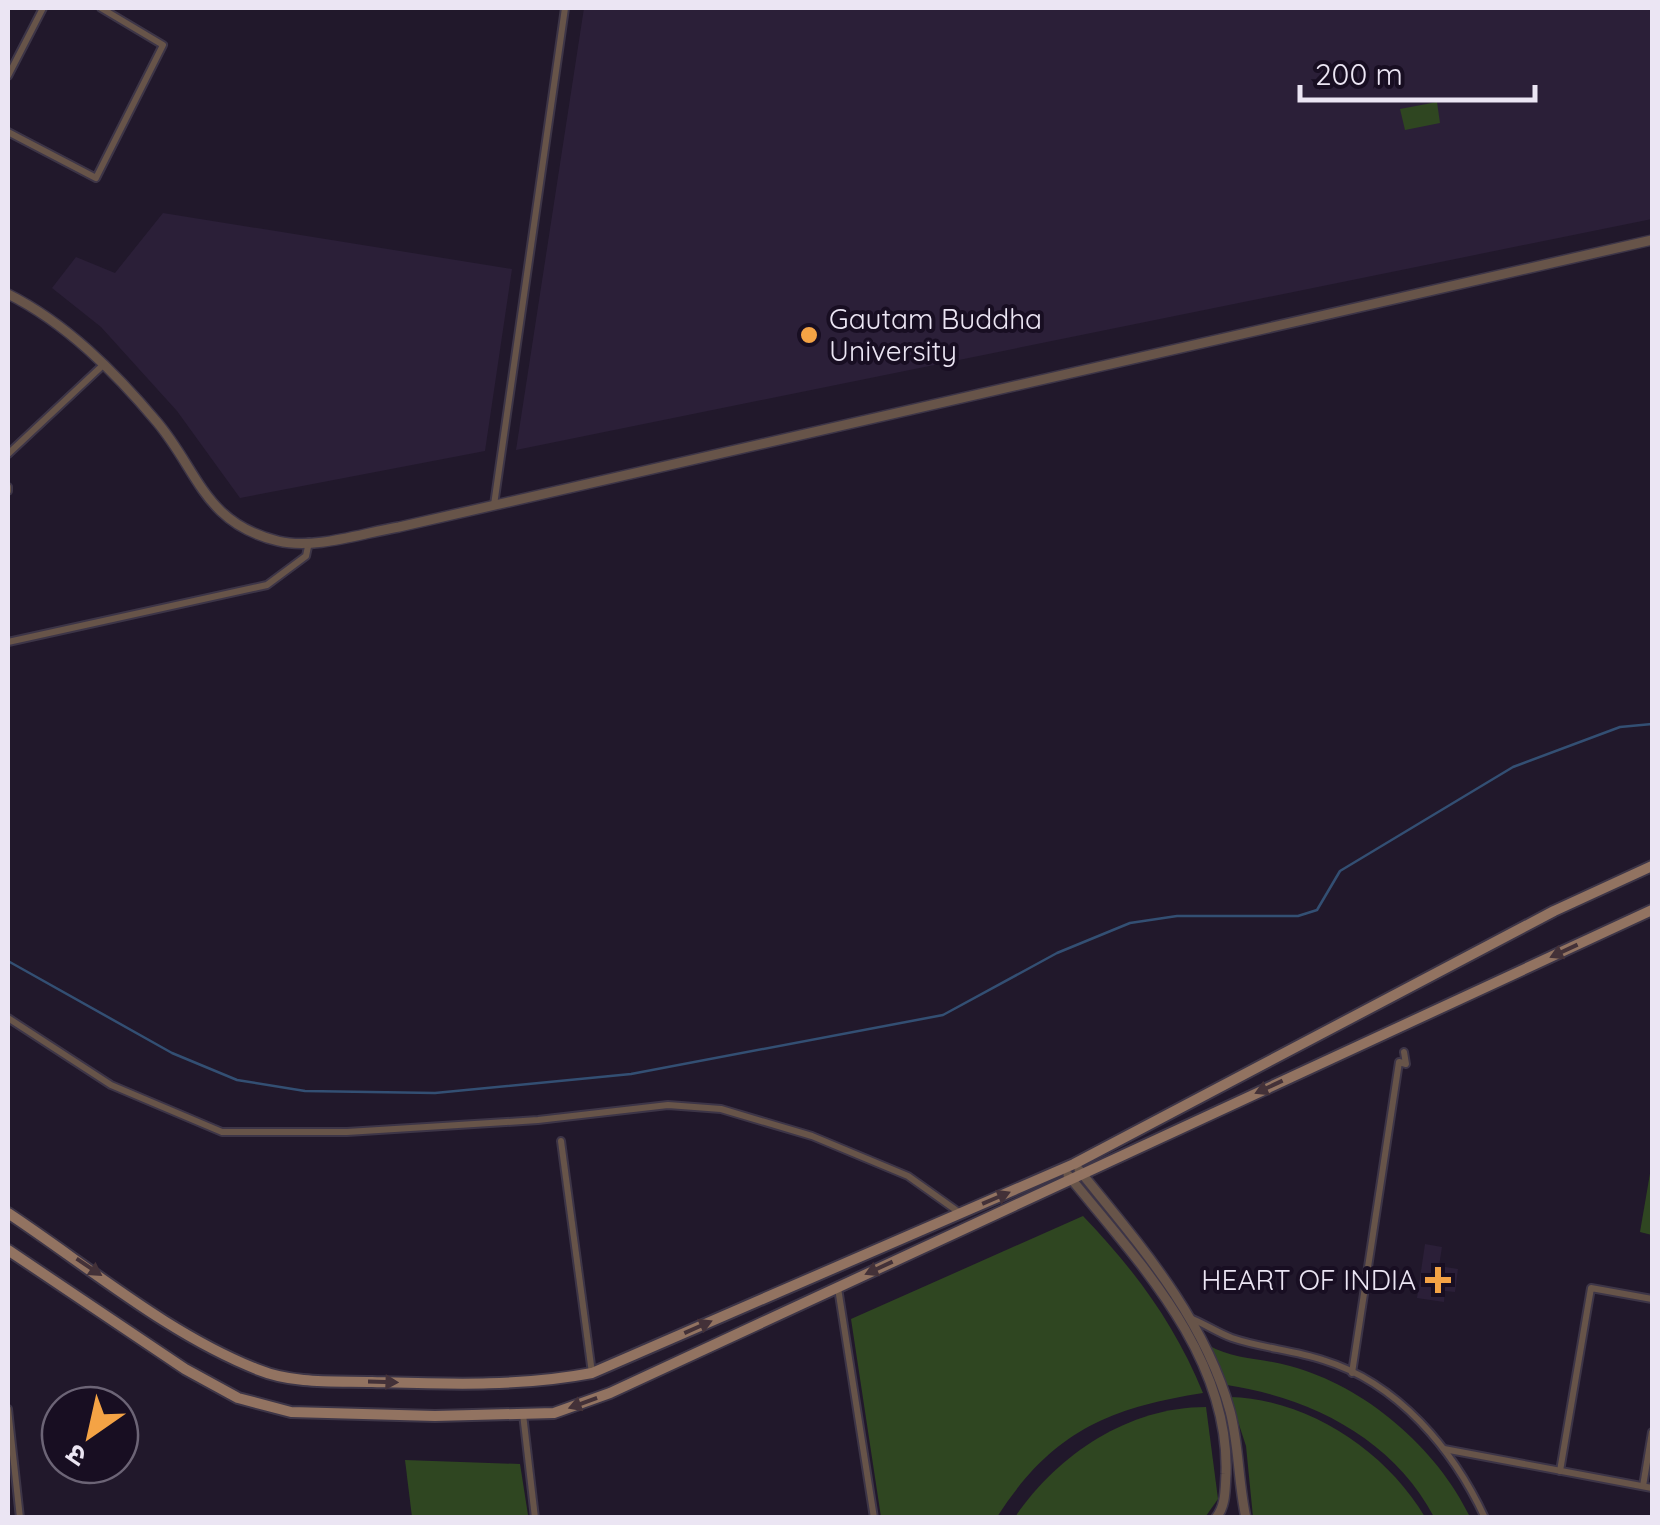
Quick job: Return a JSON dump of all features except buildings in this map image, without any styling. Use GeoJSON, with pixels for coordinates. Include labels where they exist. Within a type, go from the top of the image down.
{"type":"FeatureCollection","features":[{"type":"Feature","properties":{"kind":"main road"},"geometry":{"type":"LineString","coordinates":[[8,1213],[206,1346],[262,1372],[308,1380],[440,1384],[540,1383],[592,1373],[1068,1166],[1554,911],[1652,866]]}},
{"type":"Feature","properties":{"kind":"main road"},"geometry":{"type":"LineString","coordinates":[[8,1250],[185,1369],[238,1398],[291,1412],[554,1413],[610,1393],[1652,910]]}},
{"type":"Feature","properties":{"kind":"street"},"geometry":{"type":"LineString","coordinates":[[8,76],[43,8]]}},
{"type":"Feature","properties":{"kind":"street"},"geometry":{"type":"LineString","coordinates":[[8,132],[96,178],[163,45],[101,8]]}},
{"type":"Feature","properties":{"kind":"street"},"geometry":{"type":"LineString","coordinates":[[494,504],[565,8]]}},
{"type":"Feature","properties":{"kind":"street"},"geometry":{"type":"LineString","coordinates":[[8,294],[42,311],[102,366],[159,424],[202,495],[238,526],[280,541],[309,542],[494,504],[1652,240]]}},
{"type":"Feature","properties":{"kind":"street"},"geometry":{"type":"LineString","coordinates":[[8,454],[102,366]]}},
{"type":"Feature","properties":{"kind":"street"},"geometry":{"type":"LineString","coordinates":[[8,642],[267,586],[306,556],[309,542]]}},
{"type":"Feature","properties":{"kind":"street"},"geometry":{"type":"LineString","coordinates":[[8,1018],[111,1085],[222,1132],[347,1132],[538,1120],[668,1105],[721,1109],[812,1136],[908,1176],[960,1213]]}},
{"type":"Feature","properties":{"kind":"street"},"geometry":{"type":"LineString","coordinates":[[1352,1373],[1399,1062],[1406,1064],[1404,1052]]}},
{"type":"Feature","properties":{"kind":"street"},"geometry":{"type":"LineString","coordinates":[[561,1141],[592,1373]]}},
{"type":"Feature","properties":{"kind":"street"},"geometry":{"type":"LineString","coordinates":[[1068,1166],[1173,1289],[1190,1318],[1218,1374],[1231,1416],[1246,1518]]}},
{"type":"Feature","properties":{"kind":"street"},"geometry":{"type":"LineString","coordinates":[[1077,1176],[1187,1332],[1208,1378],[1226,1460],[1225,1497],[1216,1518]]}},
{"type":"Feature","properties":{"kind":"street"},"geometry":{"type":"LineString","coordinates":[[838,1287],[874,1518]]}},
{"type":"Feature","properties":{"kind":"street"},"geometry":{"type":"LineString","coordinates":[[1560,1471],[1591,1288],[1652,1300]]}},
{"type":"Feature","properties":{"kind":"street"},"geometry":{"type":"LineString","coordinates":[[1190,1318],[1232,1338],[1328,1361],[1402,1405],[1444,1449],[1486,1518]]}},
{"type":"Feature","properties":{"kind":"street"},"geometry":{"type":"LineString","coordinates":[[8,1409],[10,1455],[20,1518]]}},
{"type":"Feature","properties":{"kind":"street"},"geometry":{"type":"LineString","coordinates":[[523,1414],[535,1518]]}},
{"type":"Feature","properties":{"kind":"street"},"geometry":{"type":"LineString","coordinates":[[1642,1486],[1652,1432]]}},
{"type":"Feature","properties":{"kind":"street"},"geometry":{"type":"LineString","coordinates":[[1444,1449],[1652,1488]]}},
{"type":"Feature","properties":{"kind":"shaded area","name":"Gautam Buddha University"},"geometry":{"type":"Polygon","coordinates":[[[584,8],[1652,8],[1652,219],[516,450],[584,8]]]}},
{"type":"Feature","properties":{"kind":"shaded area"},"geometry":{"type":"Polygon","coordinates":[[[163,213],[512,269],[485,451],[240,498],[177,411],[101,327],[52,288],[76,257],[115,273],[163,213]]]}},
{"type":"Feature","properties":{"kind":"shaded area","name":"HEART OF INDIA"},"geometry":{"type":"Polygon","coordinates":[[[1425,1244],[1442,1247],[1439,1266],[1458,1269],[1455,1292],[1445,1291],[1444,1302],[1417,1298],[1425,1244]]]}},
{"type":"Feature","properties":{"kind":"green space"},"geometry":{"type":"Polygon","coordinates":[[[1437,102],[1440,123],[1405,130],[1400,109],[1437,102]]]}},
{"type":"Feature","properties":{"kind":"green space"},"geometry":{"type":"Polygon","coordinates":[[[1652,1162],[1652,1235],[1640,1232],[1652,1162]]]}},
{"type":"Feature","properties":{"kind":"green space"},"geometry":{"type":"Polygon","coordinates":[[[1083,1216],[1152,1299],[1180,1344],[1203,1393],[1138,1407],[1084,1429],[1038,1464],[997,1517],[881,1517],[851,1319],[1083,1216]]]}},
{"type":"Feature","properties":{"kind":"green space"},"geometry":{"type":"Polygon","coordinates":[[[1208,1345],[1318,1375],[1371,1404],[1418,1444],[1456,1492],[1470,1517],[1434,1517],[1396,1465],[1347,1427],[1289,1400],[1227,1385],[1208,1345]]]}},
{"type":"Feature","properties":{"kind":"green space"},"geometry":{"type":"Polygon","coordinates":[[[1230,1397],[1288,1407],[1342,1433],[1389,1471],[1425,1517],[1253,1517],[1246,1446],[1230,1397]]]}},
{"type":"Feature","properties":{"kind":"green space"},"geometry":{"type":"Polygon","coordinates":[[[1206,1407],[1218,1499],[1206,1516],[1015,1517],[1052,1474],[1097,1439],[1149,1415],[1206,1407]]]}},
{"type":"Feature","properties":{"kind":"green space"},"geometry":{"type":"Polygon","coordinates":[[[405,1460],[520,1464],[528,1515],[412,1517],[405,1460]]]}},
{"type":"Feature","properties":{"kind":"waterway"},"geometry":{"type":"LineString","coordinates":[[8,961],[172,1053],[237,1080],[305,1091],[435,1093],[631,1074],[943,1015],[1057,953],[1130,923],[1177,916],[1298,916],[1317,910],[1340,871],[1513,767],[1620,727],[1652,724]]}},
{"type":"Feature","properties":{"kind":"place","name":"Gautam Buddha University"},"geometry":{"type":"Point","coordinates":[809,335]}},
{"type":"Feature","properties":{"kind":"place","name":"HEART OF INDIA"},"geometry":{"type":"Point","coordinates":[1438,1280]}}]}
